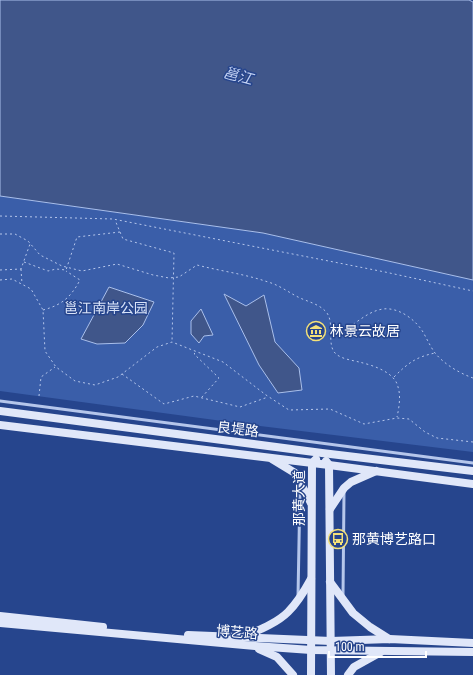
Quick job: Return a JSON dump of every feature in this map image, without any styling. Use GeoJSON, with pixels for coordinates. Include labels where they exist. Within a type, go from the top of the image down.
{"type":"FeatureCollection","features":[{"type":"Feature","properties":{"kind":"main road","name":"良堤路"},"geometry":{"type":"LineString","coordinates":[[0,411],[473,471]]}},
{"type":"Feature","properties":{"kind":"main road","name":"良堤路"},"geometry":{"type":"LineString","coordinates":[[0,425],[473,484]]}},
{"type":"Feature","properties":{"kind":"main road","name":"那黄大道"},"geometry":{"type":"LineString","coordinates":[[311,675],[312,463],[322,453]]}},
{"type":"Feature","properties":{"kind":"main road"},"geometry":{"type":"LineString","coordinates":[[322,453],[329,465],[331,675]]}},
{"type":"Feature","properties":{"kind":"main road"},"geometry":{"type":"LineString","coordinates":[[270,458],[295,474],[312,504]]}},
{"type":"Feature","properties":{"kind":"main road"},"geometry":{"type":"LineString","coordinates":[[330,510],[344,488],[351,482],[377,471]]}},
{"type":"Feature","properties":{"kind":"main road"},"geometry":{"type":"LineString","coordinates":[[241,637],[265,627],[288,612],[298,600],[312,578]]}},
{"type":"Feature","properties":{"kind":"main road"},"geometry":{"type":"LineString","coordinates":[[330,582],[353,613],[370,627],[390,640]]}},
{"type":"Feature","properties":{"kind":"main road","name":"博艺路"},"geometry":{"type":"LineString","coordinates":[[0,616],[174,635],[331,641],[390,640],[473,643]]}},
{"type":"Feature","properties":{"kind":"main road","name":"博艺路"},"geometry":{"type":"LineString","coordinates":[[0,623],[311,650],[473,652]]}},
{"type":"Feature","properties":{"kind":"main road"},"geometry":{"type":"LineString","coordinates":[[255,646],[277,657],[293,675]]}},
{"type":"Feature","properties":{"kind":"main road"},"geometry":{"type":"LineString","coordinates":[[348,675],[354,667],[382,652]]}},
{"type":"Feature","properties":{"kind":"lane"},"geometry":{"type":"LineString","coordinates":[[0,401],[473,462]]}},
{"type":"Feature","properties":{"kind":"lane"},"geometry":{"type":"LineString","coordinates":[[298,600],[300,483]]}},
{"type":"Feature","properties":{"kind":"lane"},"geometry":{"type":"LineString","coordinates":[[343,599],[344,488]]}},
{"type":"Feature","properties":{"kind":"path"},"geometry":{"type":"LineString","coordinates":[[0,216],[115,220],[385,272],[473,291]]}},
{"type":"Feature","properties":{"kind":"path"},"geometry":{"type":"LineString","coordinates":[[115,220],[124,239],[174,253],[172,342]]}},
{"type":"Feature","properties":{"kind":"path"},"geometry":{"type":"LineString","coordinates":[[66,270],[77,237],[120,232]]}},
{"type":"Feature","properties":{"kind":"path"},"geometry":{"type":"LineString","coordinates":[[0,234],[15,234],[28,241],[40,255],[66,267],[82,271],[117,264],[153,275],[179,277],[197,265],[280,286],[295,296],[317,305],[328,315],[332,348],[335,353],[341,357],[365,364],[394,377],[398,387],[399,401],[397,418]]}},
{"type":"Feature","properties":{"kind":"path"},"geometry":{"type":"LineString","coordinates":[[22,285],[21,269],[30,244]]}},
{"type":"Feature","properties":{"kind":"path"},"geometry":{"type":"LineString","coordinates":[[24,262],[48,272],[56,269],[66,270],[80,280],[74,293],[70,297],[52,308],[43,310]]}},
{"type":"Feature","properties":{"kind":"path"},"geometry":{"type":"LineString","coordinates":[[0,270],[21,269]]}},
{"type":"Feature","properties":{"kind":"path"},"geometry":{"type":"LineString","coordinates":[[0,280],[12,280],[31,290],[43,310],[45,351],[56,367],[75,381],[94,385],[118,377],[157,347],[172,342],[223,362],[289,410],[330,409],[364,424],[397,418],[409,419],[424,432],[437,438],[473,442]]}},
{"type":"Feature","properties":{"kind":"path"},"geometry":{"type":"LineString","coordinates":[[331,335],[348,328],[366,315],[383,309],[398,310],[412,319],[422,330],[436,353],[447,364],[473,378]]}},
{"type":"Feature","properties":{"kind":"path"},"geometry":{"type":"LineString","coordinates":[[196,352],[194,354],[219,378],[201,398]]}},
{"type":"Feature","properties":{"kind":"path"},"geometry":{"type":"LineString","coordinates":[[394,377],[412,361],[422,356],[436,353]]}},
{"type":"Feature","properties":{"kind":"path"},"geometry":{"type":"LineString","coordinates":[[39,396],[42,377],[56,367]]}},
{"type":"Feature","properties":{"kind":"path"},"geometry":{"type":"LineString","coordinates":[[122,374],[164,404],[194,396],[240,407],[268,396]]}},
{"type":"Feature","properties":{"kind":"green space","name":"邕江南岸公园"},"geometry":{"type":"Polygon","coordinates":[[[0,196],[263,233],[473,280],[473,452],[252,425],[0,391],[0,196]]]}},
{"type":"Feature","properties":{"kind":"water","name":"邕江"},"geometry":{"type":"Polygon","coordinates":[[[0,0],[469,0],[473,2],[473,280],[263,233],[0,196],[0,0]]]}},
{"type":"Feature","properties":{"kind":"water"},"geometry":{"type":"Polygon","coordinates":[[[109,287],[154,302],[143,325],[125,343],[97,344],[81,339],[109,287]]]}},
{"type":"Feature","properties":{"kind":"water"},"geometry":{"type":"Polygon","coordinates":[[[224,294],[246,306],[264,295],[275,342],[299,368],[302,390],[278,393],[259,365],[224,294]]]}},
{"type":"Feature","properties":{"kind":"water"},"geometry":{"type":"Polygon","coordinates":[[[201,309],[213,335],[204,336],[199,343],[191,334],[191,321],[201,309]]]}},
{"type":"Feature","properties":{"kind":"place","name":"林景云故居"},"geometry":{"type":"Point","coordinates":[316,331]}},
{"type":"Feature","properties":{"kind":"place","name":"那黄博艺路口"},"geometry":{"type":"Point","coordinates":[338,539]}}]}
